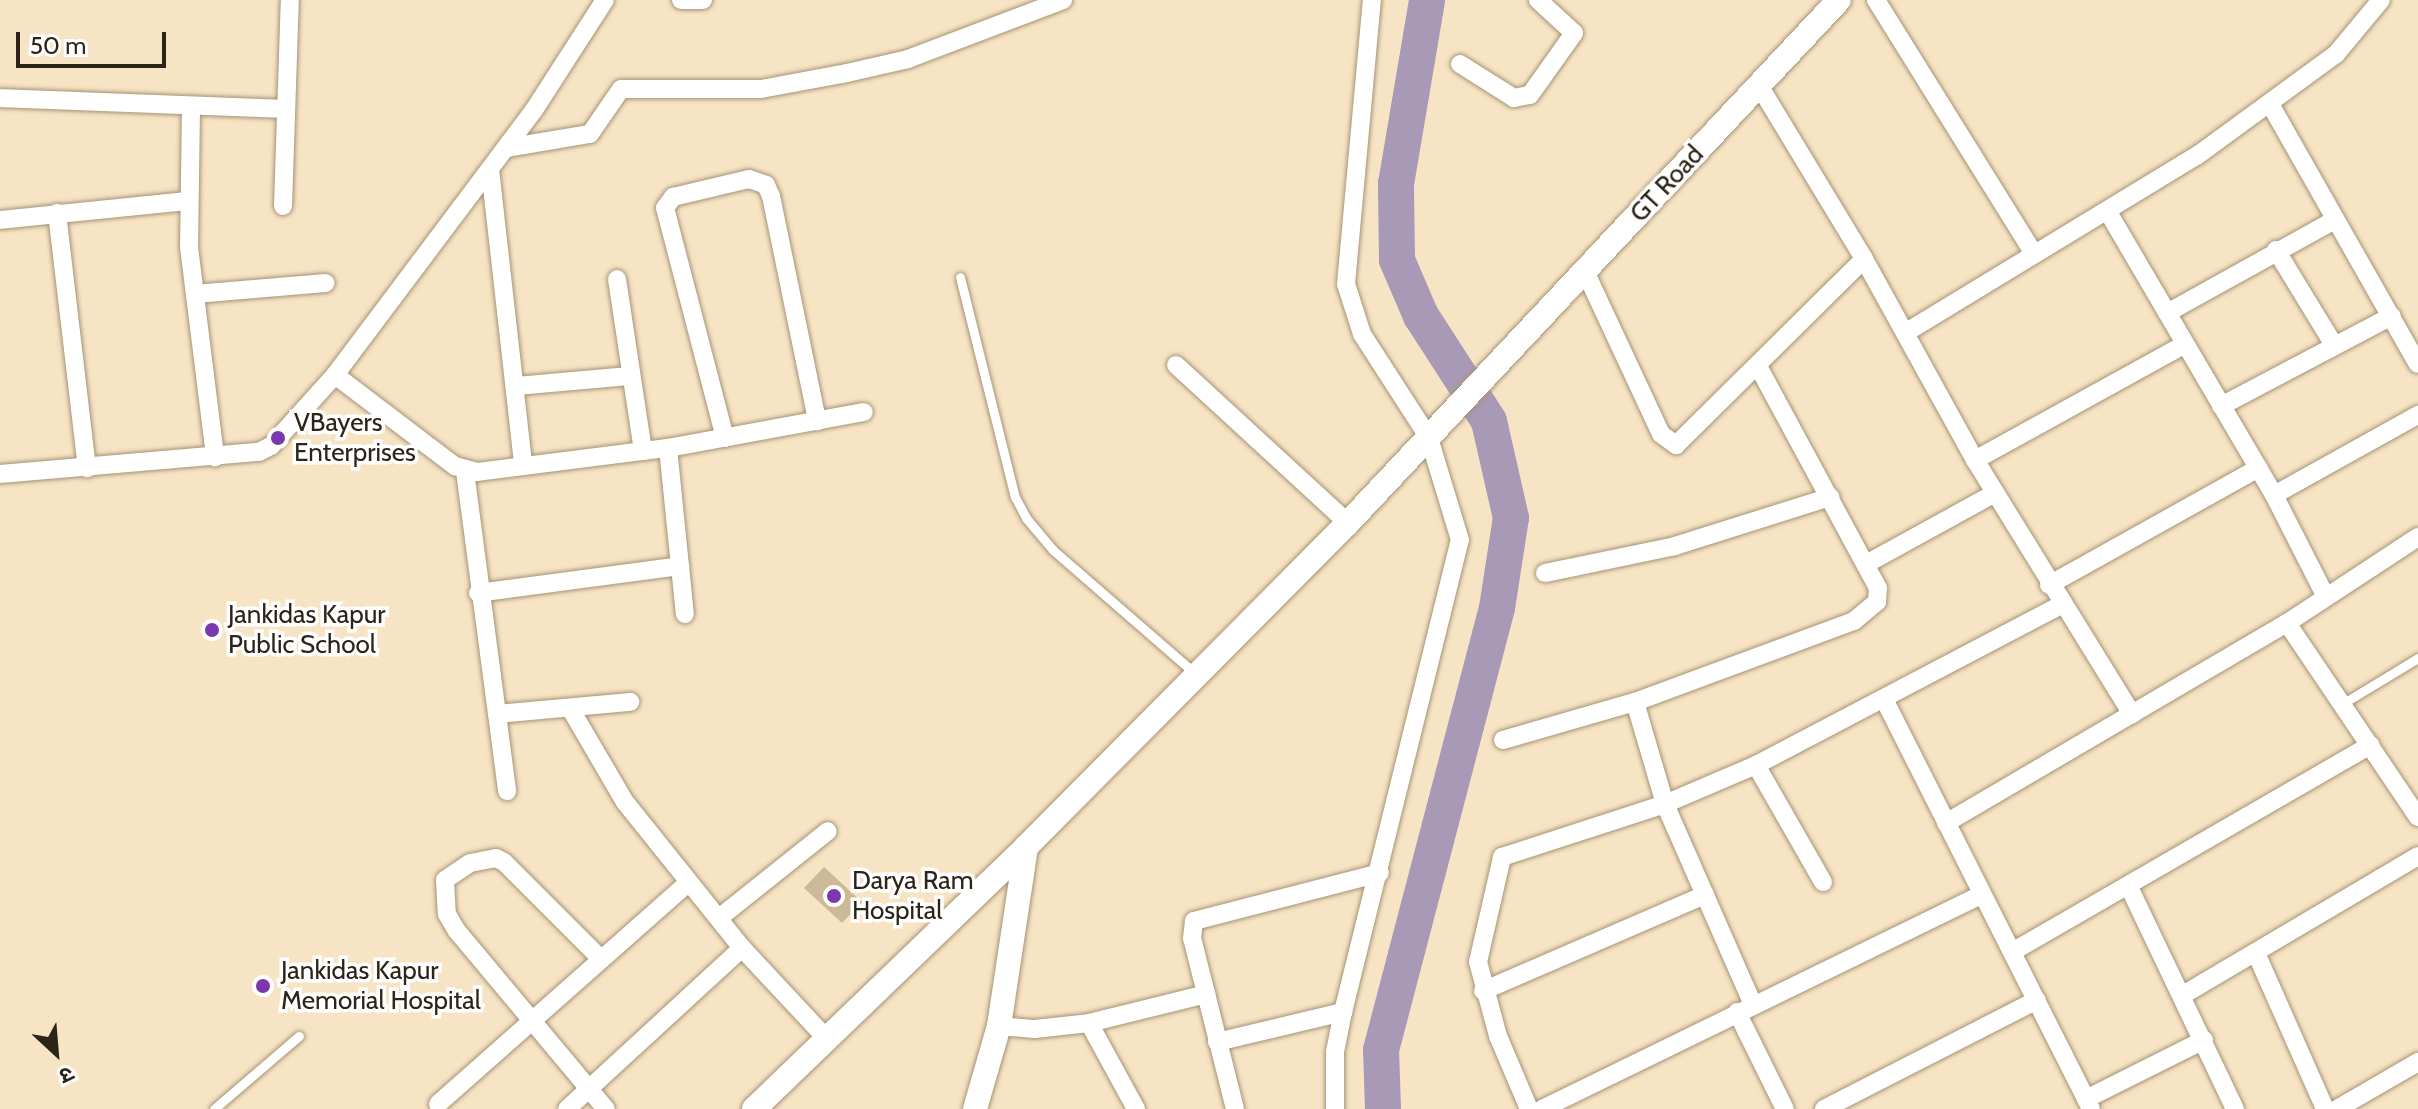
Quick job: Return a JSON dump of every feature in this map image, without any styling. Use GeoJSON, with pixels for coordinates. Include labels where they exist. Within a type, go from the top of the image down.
{"type":"FeatureCollection","features":[{"type":"Feature","properties":{"kind":"main road","name":"GT Road"},"geometry":{"type":"LineString","coordinates":[[754,1109],[1026,847],[1348,523],[1760,87],[1828,3]]}},
{"type":"Feature","properties":{"kind":"main road"},"geometry":{"type":"LineString","coordinates":[[975,1109],[999,1026],[1026,847]]}},
{"type":"Feature","properties":{"kind":"street"},"geometry":{"type":"LineString","coordinates":[[283,206],[290,0]]}},
{"type":"Feature","properties":{"kind":"street"},"geometry":{"type":"LineString","coordinates":[[0,474],[266,450],[335,375],[506,148],[605,0]]}},
{"type":"Feature","properties":{"kind":"street"},"geometry":{"type":"LineString","coordinates":[[681,0],[703,0]]}},
{"type":"Feature","properties":{"kind":"street"},"geometry":{"type":"LineString","coordinates":[[506,148],[590,134],[621,89],[761,89],[847,73],[908,59],[1063,0]]}},
{"type":"Feature","properties":{"kind":"street"},"geometry":{"type":"LineString","coordinates":[[1335,1109],[1335,1052],[1343,1012],[1380,873],[1460,540],[1435,430],[1362,334],[1346,284],[1372,0]]}},
{"type":"Feature","properties":{"kind":"street"},"geometry":{"type":"LineString","coordinates":[[1460,64],[1514,98],[1530,95],[1574,33],[1538,0]]}},
{"type":"Feature","properties":{"kind":"street"},"geometry":{"type":"LineString","coordinates":[[1876,0],[2032,251]]}},
{"type":"Feature","properties":{"kind":"street"},"geometry":{"type":"LineString","coordinates":[[1905,333],[2032,251],[2108,212],[2270,104],[2346,44],[2381,0]]}},
{"type":"Feature","properties":{"kind":"street"},"geometry":{"type":"LineString","coordinates":[[1760,87],[1864,259],[1975,460],[2049,585],[2132,714]]}},
{"type":"Feature","properties":{"kind":"street"},"geometry":{"type":"LineString","coordinates":[[0,98],[284,109]]}},
{"type":"Feature","properties":{"kind":"street"},"geometry":{"type":"LineString","coordinates":[[2270,104],[2418,364]]}},
{"type":"Feature","properties":{"kind":"street"},"geometry":{"type":"LineString","coordinates":[[191,107],[188,201],[195,294],[215,457]]}},
{"type":"Feature","properties":{"kind":"street"},"geometry":{"type":"LineString","coordinates":[[490,169],[517,386],[523,464]]}},
{"type":"Feature","properties":{"kind":"street"},"geometry":{"type":"LineString","coordinates":[[725,438],[665,208],[673,197],[749,179],[766,185],[771,196],[817,421]]}},
{"type":"Feature","properties":{"kind":"street"},"geometry":{"type":"LineString","coordinates":[[0,220],[188,201]]}},
{"type":"Feature","properties":{"kind":"street"},"geometry":{"type":"LineString","coordinates":[[2108,212],[2274,495],[2326,597]]}},
{"type":"Feature","properties":{"kind":"street"},"geometry":{"type":"LineString","coordinates":[[57,213],[87,468]]}},
{"type":"Feature","properties":{"kind":"street"},"geometry":{"type":"LineString","coordinates":[[2167,313],[2335,220]]}},
{"type":"Feature","properties":{"kind":"street"},"geometry":{"type":"LineString","coordinates":[[2276,250],[2334,345]]}},
{"type":"Feature","properties":{"kind":"street"},"geometry":{"type":"LineString","coordinates":[[1585,271],[1668,443],[1683,442],[1864,259]]}},
{"type":"Feature","properties":{"kind":"street"},"geometry":{"type":"LineString","coordinates":[[617,279],[629,376],[643,451]]}},
{"type":"Feature","properties":{"kind":"street"},"geometry":{"type":"LineString","coordinates":[[195,294],[326,283]]}},
{"type":"Feature","properties":{"kind":"street"},"geometry":{"type":"LineString","coordinates":[[2221,406],[2392,316]]}},
{"type":"Feature","properties":{"kind":"street"},"geometry":{"type":"LineString","coordinates":[[1975,460],[2185,344]]}},
{"type":"Feature","properties":{"kind":"street"},"geometry":{"type":"LineString","coordinates":[[1176,365],[1348,523]]}},
{"type":"Feature","properties":{"kind":"street"},"geometry":{"type":"LineString","coordinates":[[1503,740],[1635,702],[1854,621],[1870,611],[1879,594],[1866,564],[1758,366]]}},
{"type":"Feature","properties":{"kind":"street"},"geometry":{"type":"LineString","coordinates":[[335,375],[465,471],[668,448],[864,412]]}},
{"type":"Feature","properties":{"kind":"street"},"geometry":{"type":"LineString","coordinates":[[517,386],[629,376]]}},
{"type":"Feature","properties":{"kind":"street"},"geometry":{"type":"LineString","coordinates":[[2274,495],[2418,415]]}},
{"type":"Feature","properties":{"kind":"street"},"geometry":{"type":"LineString","coordinates":[[668,448],[685,614]]}},
{"type":"Feature","properties":{"kind":"street"},"geometry":{"type":"LineString","coordinates":[[2049,585],[2258,468]]}},
{"type":"Feature","properties":{"kind":"street"},"geometry":{"type":"LineString","coordinates":[[465,471],[478,593],[507,791]]}},
{"type":"Feature","properties":{"kind":"street"},"geometry":{"type":"LineString","coordinates":[[1866,564],[1995,493]]}},
{"type":"Feature","properties":{"kind":"street"},"geometry":{"type":"LineString","coordinates":[[1545,573],[1675,546],[1830,497]]}},
{"type":"Feature","properties":{"kind":"street"},"geometry":{"type":"LineString","coordinates":[[1946,823],[2287,623],[2418,537]]}},
{"type":"Feature","properties":{"kind":"street"},"geometry":{"type":"LineString","coordinates":[[478,593],[680,566]]}},
{"type":"Feature","properties":{"kind":"street"},"geometry":{"type":"LineString","coordinates":[[1529,1109],[1483,991],[1481,941],[1502,857],[1665,804],[1756,765],[2061,605]]}},
{"type":"Feature","properties":{"kind":"street"},"geometry":{"type":"LineString","coordinates":[[2287,623],[2418,817]]}},
{"type":"Feature","properties":{"kind":"street"},"geometry":{"type":"LineString","coordinates":[[1884,699],[2089,1104],[2204,1040]]}},
{"type":"Feature","properties":{"kind":"street"},"geometry":{"type":"LineString","coordinates":[[497,714],[630,702]]}},
{"type":"Feature","properties":{"kind":"street"},"geometry":{"type":"LineString","coordinates":[[1635,702],[1665,804],[1705,895],[1785,1109]]}},
{"type":"Feature","properties":{"kind":"street"},"geometry":{"type":"LineString","coordinates":[[570,708],[613,787],[742,948],[826,1038]]}},
{"type":"Feature","properties":{"kind":"street"},"geometry":{"type":"LineString","coordinates":[[2012,952],[2130,889],[2370,745]]}},
{"type":"Feature","properties":{"kind":"street"},"geometry":{"type":"LineString","coordinates":[[1756,765],[1823,882]]}},
{"type":"Feature","properties":{"kind":"street"},"geometry":{"type":"LineString","coordinates":[[719,918],[828,831]]}},
{"type":"Feature","properties":{"kind":"street"},"geometry":{"type":"LineString","coordinates":[[2183,995],[2418,856]]}},
{"type":"Feature","properties":{"kind":"street"},"geometry":{"type":"LineString","coordinates":[[599,957],[504,862],[483,860],[456,869],[443,892],[447,914],[529,1022],[606,1109]]}},
{"type":"Feature","properties":{"kind":"street"},"geometry":{"type":"LineString","coordinates":[[1235,1109],[1191,930],[1199,916],[1380,873]]}},
{"type":"Feature","properties":{"kind":"street"},"geometry":{"type":"LineString","coordinates":[[438,1104],[599,957],[688,883]]}},
{"type":"Feature","properties":{"kind":"street"},"geometry":{"type":"LineString","coordinates":[[2130,889],[2235,1109]]}},
{"type":"Feature","properties":{"kind":"street"},"geometry":{"type":"LineString","coordinates":[[1483,991],[1705,895]]}},
{"type":"Feature","properties":{"kind":"street"},"geometry":{"type":"LineString","coordinates":[[1542,1109],[1981,895]]}},
{"type":"Feature","properties":{"kind":"street"},"geometry":{"type":"LineString","coordinates":[[567,1109],[742,948]]}},
{"type":"Feature","properties":{"kind":"street"},"geometry":{"type":"LineString","coordinates":[[2256,953],[2325,1109]]}},
{"type":"Feature","properties":{"kind":"street"},"geometry":{"type":"LineString","coordinates":[[999,1026],[1035,1029],[1089,1023],[1206,994]]}},
{"type":"Feature","properties":{"kind":"street"},"geometry":{"type":"LineString","coordinates":[[1824,1109],[2037,1000]]}},
{"type":"Feature","properties":{"kind":"street"},"geometry":{"type":"LineString","coordinates":[[1217,1042],[1343,1012]]}},
{"type":"Feature","properties":{"kind":"street"},"geometry":{"type":"LineString","coordinates":[[1089,1023],[1136,1109]]}},
{"type":"Feature","properties":{"kind":"street"},"geometry":{"type":"LineString","coordinates":[[2337,1109],[2418,1062]]}},
{"type":"Feature","properties":{"kind":"lane"},"geometry":{"type":"LineString","coordinates":[[960,277],[1015,497],[1026,518],[1053,550],[1197,675]]}},
{"type":"Feature","properties":{"kind":"lane"},"geometry":{"type":"LineString","coordinates":[[2342,704],[2418,658]]}},
{"type":"Feature","properties":{"kind":"lane"},"geometry":{"type":"LineString","coordinates":[[214,1109],[299,1036]]}},
{"type":"Feature","properties":{"kind":"building"},"geometry":{"type":"Polygon","coordinates":[[[824,867],[862,902],[842,923],[804,888],[824,867]]]}},
{"type":"Feature","properties":{"kind":"waterway"},"geometry":{"type":"LineString","coordinates":[[1383,1109],[1381,1050],[1497,608],[1511,518],[1489,421],[1421,316],[1397,260],[1396,184],[1427,0]]}},
{"type":"Feature","properties":{"kind":"place","name":"VBayers Enterprises"},"geometry":{"type":"Point","coordinates":[278,438]}},
{"type":"Feature","properties":{"kind":"place","name":"Jankidas Kapur Public School"},"geometry":{"type":"Point","coordinates":[212,630]}},
{"type":"Feature","properties":{"kind":"place","name":"Darya Ram Hospital"},"geometry":{"type":"Point","coordinates":[834,896]}},
{"type":"Feature","properties":{"kind":"place","name":"Jankidas Kapur Memorial Hospital"},"geometry":{"type":"Point","coordinates":[263,986]}}]}
